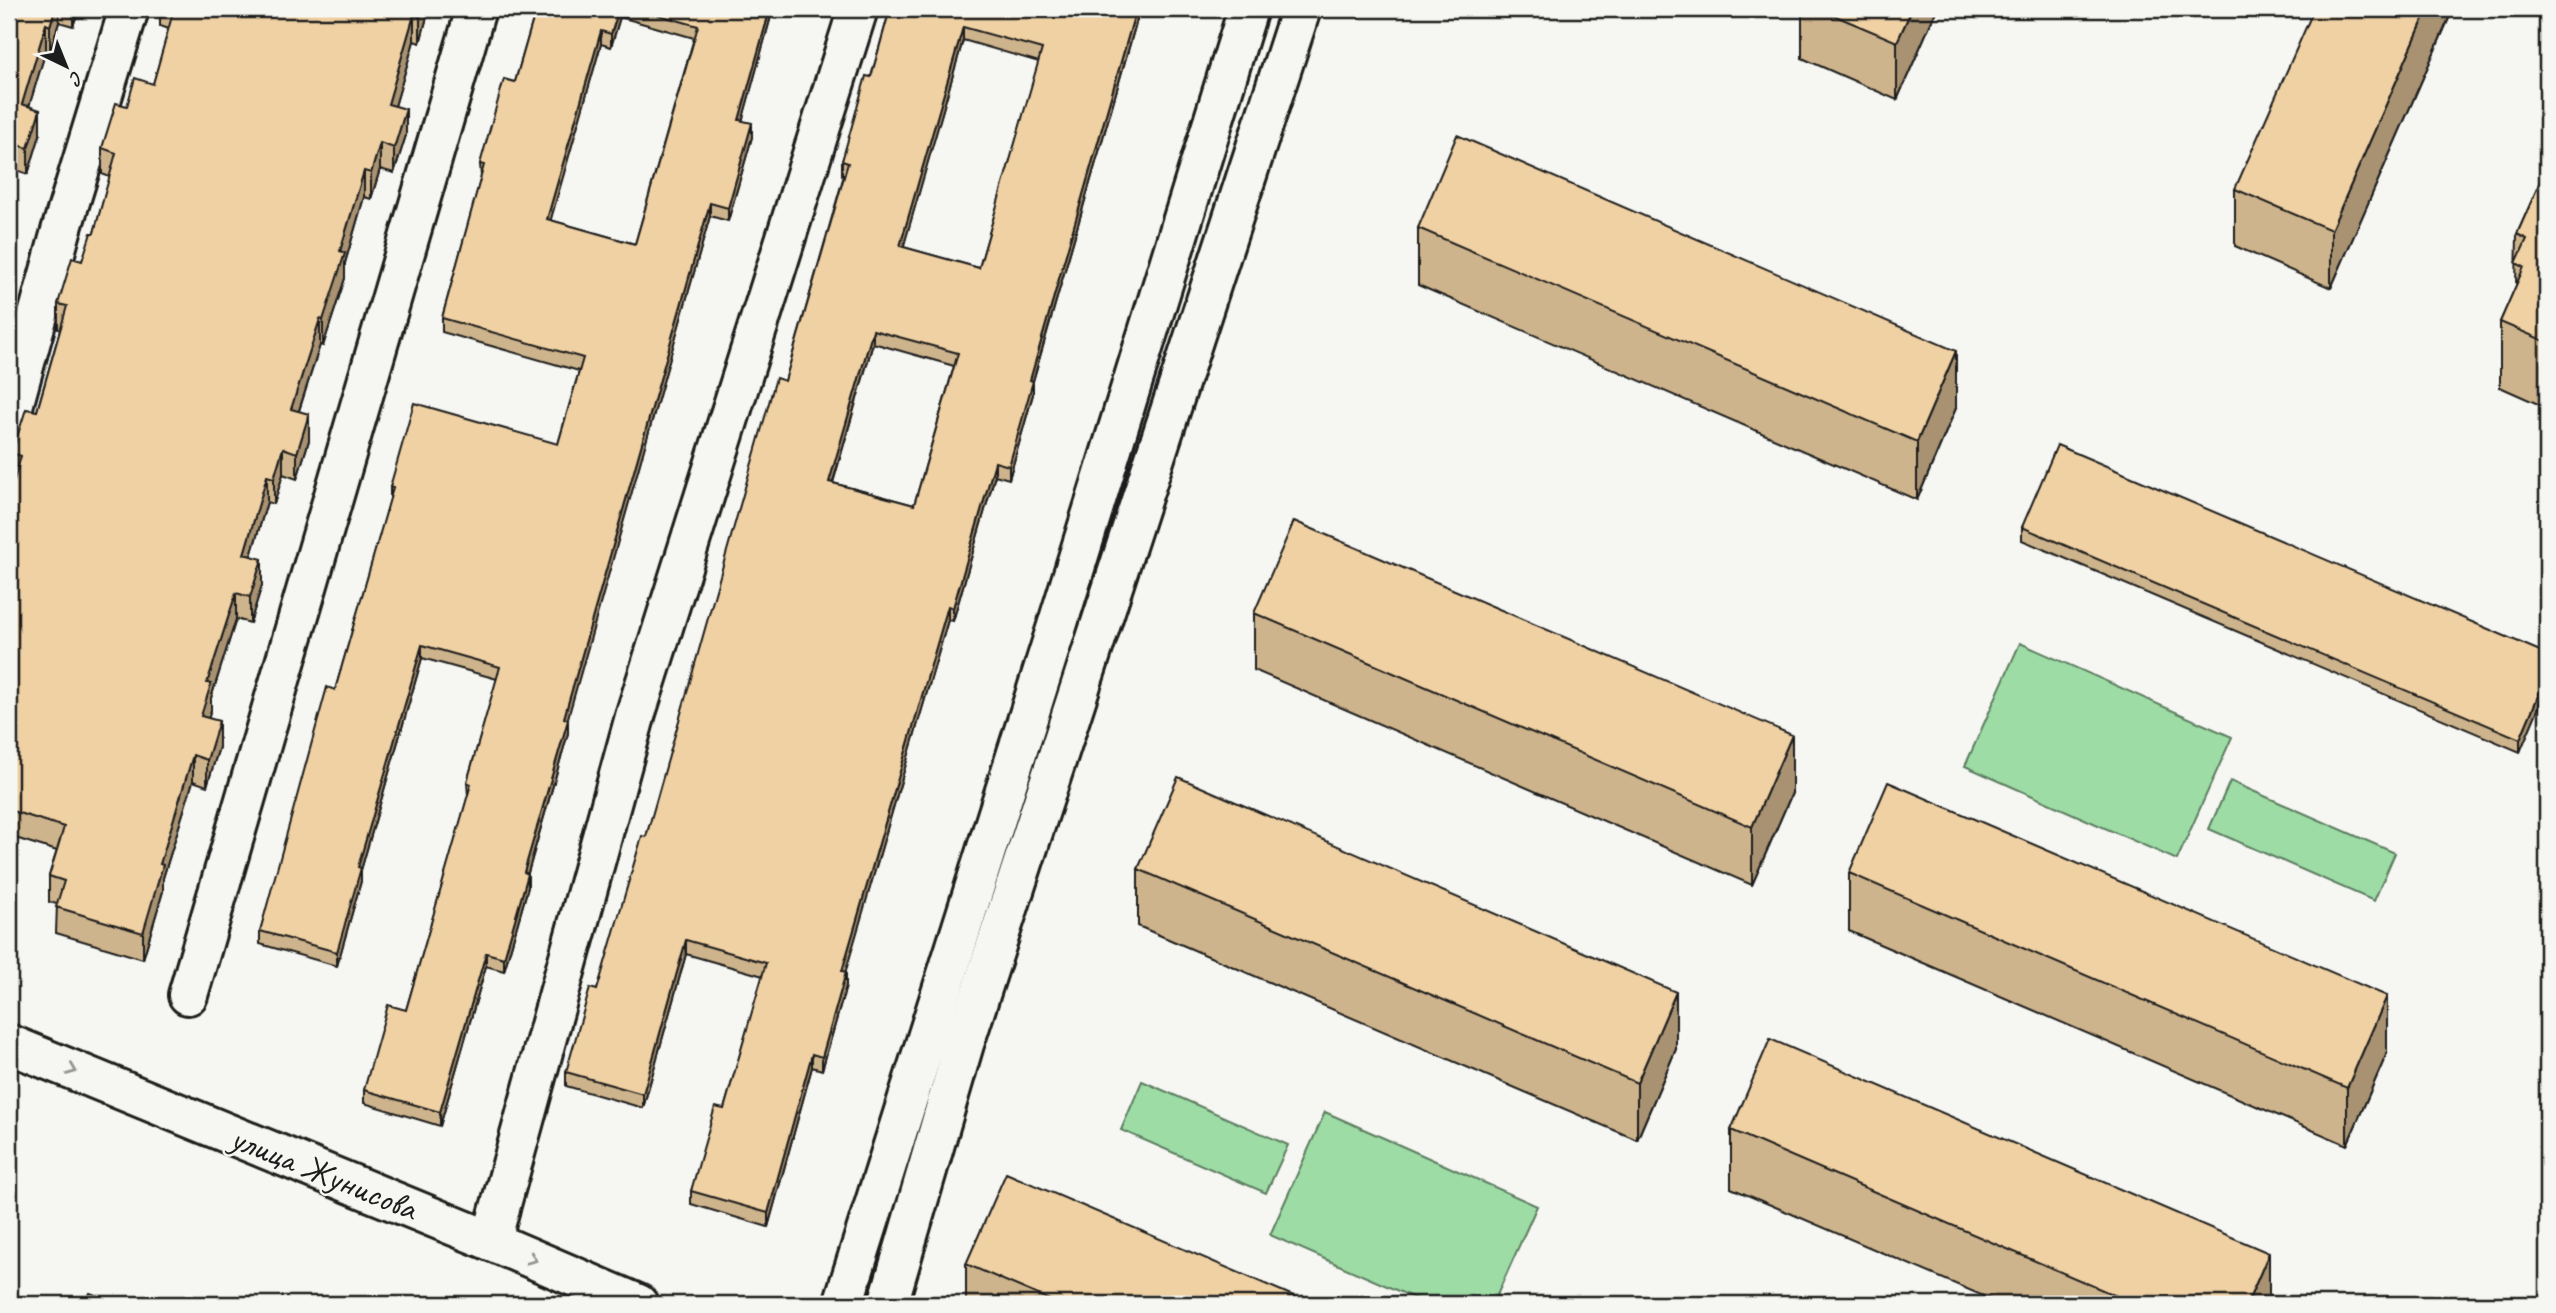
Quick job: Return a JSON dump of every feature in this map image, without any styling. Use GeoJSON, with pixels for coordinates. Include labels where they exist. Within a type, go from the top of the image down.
{"type":"FeatureCollection","features":[{"type":"Feature","properties":{"kind":"street"},"geometry":{"type":"LineString","coordinates":[[9,421],[61,231],[129,9]]}},
{"type":"Feature","properties":{"kind":"street"},"geometry":{"type":"LineString","coordinates":[[188,995],[475,9]]}},
{"type":"Feature","properties":{"kind":"street"},"geometry":{"type":"LineString","coordinates":[[491,1241],[636,713],[858,9]]}},
{"type":"Feature","properties":{"kind":"street"},"geometry":{"type":"LineString","coordinates":[[843,1304],[1248,9]]}},
{"type":"Feature","properties":{"kind":"street"},"geometry":{"type":"LineString","coordinates":[[888,1304],[964,1044],[1301,9]]}},
{"type":"Feature","properties":{"kind":"street","name":"улица Жунисова"},"geometry":{"type":"LineString","coordinates":[[9,1044],[638,1304]]}},
{"type":"Feature","properties":{"kind":"green space"},"geometry":{"type":"Polygon","coordinates":[[[2020,643],[2232,737],[2177,860],[1965,766],[2020,643]]]}},
{"type":"Feature","properties":{"kind":"green space"},"geometry":{"type":"Polygon","coordinates":[[[2230,781],[2395,853],[2374,901],[2209,829],[2230,781]]]}},
{"type":"Feature","properties":{"kind":"green space"},"geometry":{"type":"Polygon","coordinates":[[[1142,1081],[1288,1145],[1266,1193],[1121,1130],[1142,1081]]]}},
{"type":"Feature","properties":{"kind":"green space"},"geometry":{"type":"Polygon","coordinates":[[[1325,1112],[1537,1206],[1493,1304],[1428,1304],[1270,1235],[1325,1112]]]}},
{"type":"Feature","properties":{"kind":"building"},"geometry":{"type":"Polygon","coordinates":[[[9,9],[55,9],[50,26],[46,24],[22,104],[40,110],[28,148],[14,144],[9,159],[9,9]]]}},
{"type":"Feature","properties":{"kind":"building"},"geometry":{"type":"Polygon","coordinates":[[[174,9],[422,9],[420,17],[414,15],[388,104],[406,109],[394,148],[380,143],[371,173],[364,171],[340,251],[345,253],[291,409],[309,414],[297,453],[283,448],[274,478],[267,476],[244,554],[262,559],[250,597],[236,593],[207,683],[211,684],[201,716],[219,721],[207,760],[193,755],[160,864],[163,865],[143,933],[56,907],[64,881],[49,876],[64,827],[9,810],[9,498],[21,456],[12,453],[26,409],[37,411],[67,306],[58,304],[72,258],[82,261],[91,233],[94,233],[116,153],[102,148],[116,103],[127,106],[135,78],[153,84],[174,9]]]}},
{"type":"Feature","properties":{"kind":"building"},"geometry":{"type":"Polygon","coordinates":[[[536,9],[619,9],[611,34],[601,31],[547,219],[635,244],[698,26],[637,9],[770,9],[739,120],[752,123],[728,208],[710,203],[564,718],[568,720],[524,872],[528,874],[504,958],[486,953],[440,1112],[364,1090],[388,1005],[406,1010],[471,784],[467,782],[500,667],[422,645],[358,867],[361,868],[337,952],[260,931],[327,687],[335,690],[393,488],[390,487],[414,403],[558,444],[583,358],[442,318],[484,165],[480,164],[504,79],[515,82],[536,9]]]}},
{"type":"Feature","properties":{"kind":"building"},"geometry":{"type":"Polygon","coordinates":[[[890,9],[1136,9],[1030,380],[1033,381],[1009,466],[995,462],[953,608],[948,606],[842,971],[846,972],[822,1057],[812,1054],[768,1213],[691,1191],[715,1107],[724,1109],[766,963],[686,940],[643,1094],[566,1072],[590,988],[597,990],[642,836],[646,837],[776,378],[785,381],[848,163],[842,161],[866,76],[871,77],[890,9]],[[963,27],[900,246],[979,268],[1042,49],[963,27]],[[873,330],[829,482],[914,505],[958,353],[873,330]]]}},
{"type":"Feature","properties":{"kind":"building"},"geometry":{"type":"Polygon","coordinates":[[[1819,9],[1912,9],[1897,42],[1819,9]]]}},
{"type":"Feature","properties":{"kind":"building"},"geometry":{"type":"Polygon","coordinates":[[[2314,9],[2428,9],[2331,230],[2235,189],[2314,9]]]}},
{"type":"Feature","properties":{"kind":"building"},"geometry":{"type":"Polygon","coordinates":[[[1457,135],[1956,351],[1917,442],[1418,228],[1457,135]]]}},
{"type":"Feature","properties":{"kind":"building"},"geometry":{"type":"Polygon","coordinates":[[[2547,166],[2547,342],[2500,322],[2524,267],[2516,263],[2527,239],[2517,234],[2547,166]]]}},
{"type":"Feature","properties":{"kind":"building"},"geometry":{"type":"Polygon","coordinates":[[[2057,445],[2547,654],[2547,675],[2520,739],[2022,527],[2057,445]]]}},
{"type":"Feature","properties":{"kind":"building"},"geometry":{"type":"Polygon","coordinates":[[[1294,521],[1792,735],[1752,827],[1254,613],[1294,521]]]}},
{"type":"Feature","properties":{"kind":"building"},"geometry":{"type":"Polygon","coordinates":[[[1178,777],[1676,992],[1637,1083],[1138,869],[1178,777]]]}},
{"type":"Feature","properties":{"kind":"building"},"geometry":{"type":"Polygon","coordinates":[[[1888,782],[2387,996],[2347,1088],[1849,873],[1888,782]]]}},
{"type":"Feature","properties":{"kind":"building"},"geometry":{"type":"Polygon","coordinates":[[[1770,1039],[2269,1253],[2247,1304],[2135,1304],[1731,1130],[1770,1039]]]}},
{"type":"Feature","properties":{"kind":"building"},"geometry":{"type":"Polygon","coordinates":[[[1006,1173],[1312,1304],[1059,1304],[966,1264],[1006,1173]]]}},
{"type":"Feature","properties":{"kind":"building"},"geometry":{"type":"Polygon","coordinates":[[[90,1293],[120,1304],[85,1304],[90,1293]]]}}]}
